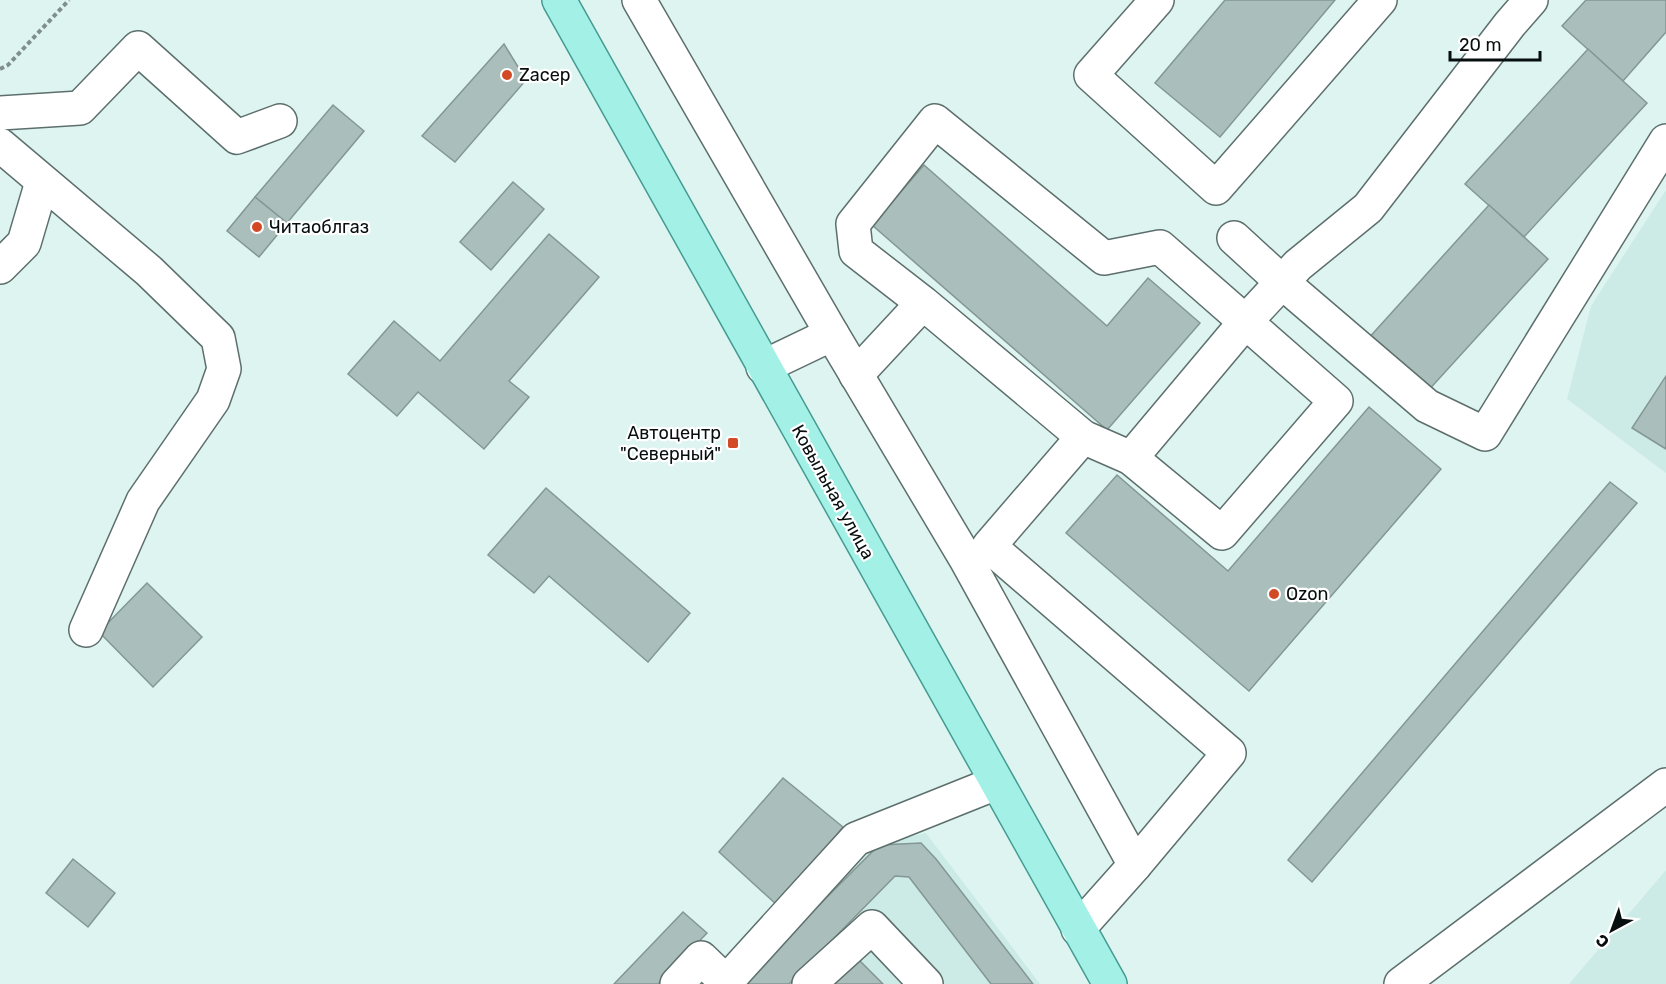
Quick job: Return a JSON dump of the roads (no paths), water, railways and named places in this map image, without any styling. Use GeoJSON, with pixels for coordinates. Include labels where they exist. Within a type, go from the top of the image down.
{"type":"FeatureCollection","features":[{"type":"Feature","properties":{"kind":"main road","name":"Ковыльная улица"},"geometry":{"type":"LineString","coordinates":[[559,0],[1110,984]]}},
{"type":"Feature","properties":{"kind":"street"},"geometry":{"type":"LineString","coordinates":[[639,0],[856,375],[978,552],[1135,866]]}},
{"type":"Feature","properties":{"kind":"street"},"geometry":{"type":"LineString","coordinates":[[1157,0],[1091,75],[1216,188],[1380,0]]}},
{"type":"Feature","properties":{"kind":"street"},"geometry":{"type":"LineString","coordinates":[[1131,458],[1246,321],[1298,265],[1368,208],[1522,3]]}},
{"type":"Feature","properties":{"kind":"street"},"geometry":{"type":"LineString","coordinates":[[0,113],[80,108],[138,48],[237,136],[280,121]]}},
{"type":"Feature","properties":{"kind":"street"},"geometry":{"type":"LineString","coordinates":[[935,121],[1104,258],[1160,248],[1336,401],[1222,533],[1131,458],[1083,437],[923,303],[856,251],[853,224],[935,121]]}},
{"type":"Feature","properties":{"kind":"street"},"geometry":{"type":"LineString","coordinates":[[1233,238],[1427,406],[1485,434],[1666,141]]}},
{"type":"Feature","properties":{"kind":"street"},"geometry":{"type":"LineString","coordinates":[[0,145],[149,271],[218,338],[224,369],[213,400],[143,501],[86,630]]}},
{"type":"Feature","properties":{"kind":"street"},"geometry":{"type":"LineString","coordinates":[[0,267],[24,243],[42,182]]}},
{"type":"Feature","properties":{"kind":"street"},"geometry":{"type":"LineString","coordinates":[[856,375],[923,303]]}},
{"type":"Feature","properties":{"kind":"street"},"geometry":{"type":"LineString","coordinates":[[763,367],[832,334]]}},
{"type":"Feature","properties":{"kind":"street"},"geometry":{"type":"LineString","coordinates":[[978,552],[1083,437]]}},
{"type":"Feature","properties":{"kind":"street"},"geometry":{"type":"LineString","coordinates":[[978,552],[1229,753],[1135,866],[1078,929]]}},
{"type":"Feature","properties":{"kind":"street"},"geometry":{"type":"LineString","coordinates":[[677,984],[701,958],[726,982],[856,839],[996,783]]}},
{"type":"Feature","properties":{"kind":"street"},"geometry":{"type":"LineString","coordinates":[[1401,984],[1666,785]]}},
{"type":"Feature","properties":{"kind":"street"},"geometry":{"type":"LineString","coordinates":[[810,984],[872,927],[926,984]]}},
{"type":"Feature","properties":{"kind":"place","name":"Zacep"},"geometry":{"type":"Point","coordinates":[507,75]}},
{"type":"Feature","properties":{"kind":"place","name":"Читаоблгаз"},"geometry":{"type":"Point","coordinates":[257,227]}},
{"type":"Feature","properties":{"kind":"place","name":"Автоцентр \"Северный\""},"geometry":{"type":"Point","coordinates":[733,443]}},
{"type":"Feature","properties":{"kind":"place","name":"Ozon"},"geometry":{"type":"Point","coordinates":[1274,594]}}]}
